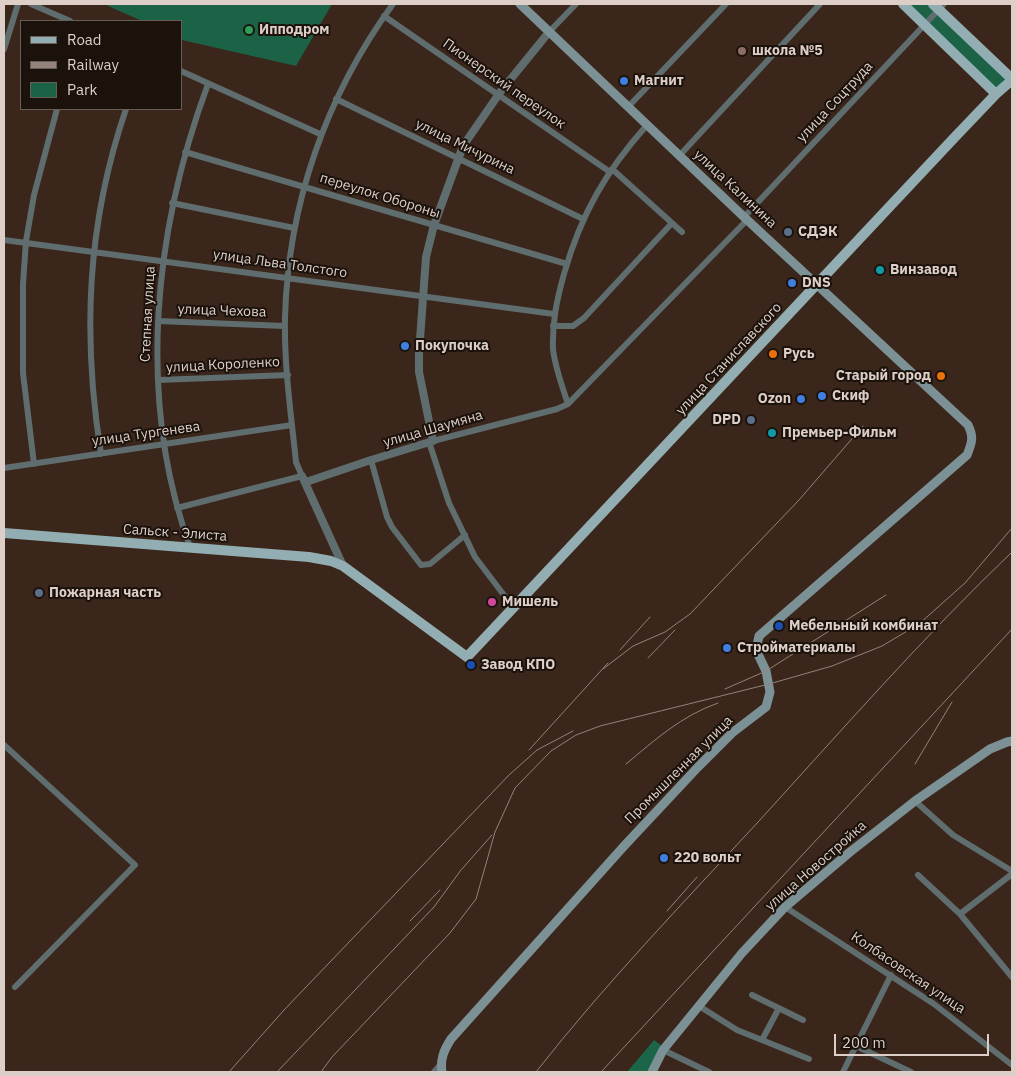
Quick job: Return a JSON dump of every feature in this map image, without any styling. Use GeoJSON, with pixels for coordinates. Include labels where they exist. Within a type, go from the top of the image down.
{"type":"FeatureCollection","features":[{"type":"Feature","properties":{"kind":"main road","name":"улица Калинина"},"geometry":{"type":"LineString","coordinates":[[520,4],[968,425],[973,435]]}},
{"type":"Feature","properties":{"kind":"main road"},"geometry":{"type":"LineString","coordinates":[[902,4],[996,94]]}},
{"type":"Feature","properties":{"kind":"main road"},"geometry":{"type":"LineString","coordinates":[[939,5],[1012,80]]}},
{"type":"Feature","properties":{"kind":"main road","name":"улица Станиславского"},"geometry":{"type":"LineString","coordinates":[[467,657],[996,94],[1012,80]]}},
{"type":"Feature","properties":{"kind":"main road","name":"Промышленная улица"},"geometry":{"type":"LineString","coordinates":[[441,1068],[444,1051],[451,1039],[625,845],[732,732],[766,707],[770,692],[766,671],[756,650],[759,636],[967,455],[973,435]]}},
{"type":"Feature","properties":{"kind":"main road","name":"Сальск - Элиста"},"geometry":{"type":"LineString","coordinates":[[5,535],[308,557],[331,561],[342,566],[467,657]]}},
{"type":"Feature","properties":{"kind":"main road","name":"улица Новостройка"},"geometry":{"type":"LineString","coordinates":[[652,1072],[663,1050],[742,953],[785,907],[850,852],[915,801],[990,749],[1012,741]]}},
{"type":"Feature","properties":{"kind":"street"},"geometry":{"type":"LineString","coordinates":[[4,49],[18,4]]}},
{"type":"Feature","properties":{"kind":"street"},"geometry":{"type":"LineString","coordinates":[[31,4],[68,20]]}},
{"type":"Feature","properties":{"kind":"street"},"geometry":{"type":"LineString","coordinates":[[342,566],[296,462],[288,374],[286,326],[288,278],[294,228],[304,186],[320,134],[353,65],[393,4]]}},
{"type":"Feature","properties":{"kind":"street"},"geometry":{"type":"LineString","coordinates":[[513,607],[475,557],[449,503],[431,442],[420,372],[422,296],[426,257],[434,225],[463,146],[498,95],[549,32],[576,4]]}},
{"type":"Feature","properties":{"kind":"street"},"geometry":{"type":"LineString","coordinates":[[628,107],[726,4]]}},
{"type":"Feature","properties":{"kind":"street"},"geometry":{"type":"LineString","coordinates":[[680,156],[820,4]]}},
{"type":"Feature","properties":{"kind":"street","name":"улица Соцтруда"},"geometry":{"type":"LineString","coordinates":[[568,404],[746,218],[924,25],[939,5]]}},
{"type":"Feature","properties":{"kind":"street","name":"Пионерский переулок"},"geometry":{"type":"LineString","coordinates":[[384,16],[611,171],[682,232]]}},
{"type":"Feature","properties":{"kind":"street"},"geometry":{"type":"LineString","coordinates":[[182,71],[320,134]]}},
{"type":"Feature","properties":{"kind":"street","name":"Степная улица"},"geometry":{"type":"LineString","coordinates":[[190,548],[177,508],[165,444],[159,380],[158,321],[163,261],[172,203],[185,152],[208,84]]}},
{"type":"Feature","properties":{"kind":"street","name":"улица Мичурина"},"geometry":{"type":"LineString","coordinates":[[336,99],[583,219]]}},
{"type":"Feature","properties":{"kind":"street"},"geometry":{"type":"LineString","coordinates":[[34,464],[26,402],[22,343],[23,284],[26,242],[34,196],[57,110]]}},
{"type":"Feature","properties":{"kind":"street"},"geometry":{"type":"LineString","coordinates":[[101,454],[93,398],[90,345],[93,252],[102,195],[116,137],[126,110]]}},
{"type":"Feature","properties":{"kind":"street"},"geometry":{"type":"LineString","coordinates":[[568,404],[553,350],[554,314],[567,264],[583,219],[611,171],[647,125]]}},
{"type":"Feature","properties":{"kind":"street","name":"переулок Обороны"},"geometry":{"type":"LineString","coordinates":[[185,152],[567,264]]}},
{"type":"Feature","properties":{"kind":"street"},"geometry":{"type":"LineString","coordinates":[[172,203],[294,228]]}},
{"type":"Feature","properties":{"kind":"street"},"geometry":{"type":"LineString","coordinates":[[553,326],[573,326],[584,318],[672,223]]}},
{"type":"Feature","properties":{"kind":"street","name":"улица Льва Толстого"},"geometry":{"type":"LineString","coordinates":[[4,240],[554,314]]}},
{"type":"Feature","properties":{"kind":"street","name":"улица Чехова"},"geometry":{"type":"LineString","coordinates":[[158,321],[286,326]]}},
{"type":"Feature","properties":{"kind":"street","name":"улица Короленко"},"geometry":{"type":"LineString","coordinates":[[159,380],[288,374]]}},
{"type":"Feature","properties":{"kind":"street","name":"улица Шаумяна"},"geometry":{"type":"LineString","coordinates":[[177,508],[304,479],[431,442],[557,409],[568,404]]}},
{"type":"Feature","properties":{"kind":"street","name":"улица Тургенева"},"geometry":{"type":"LineString","coordinates":[[4,468],[292,425]]}},
{"type":"Feature","properties":{"kind":"street"},"geometry":{"type":"LineString","coordinates":[[371,460],[387,517],[392,527],[421,565],[430,564],[465,535]]}},
{"type":"Feature","properties":{"kind":"street"},"geometry":{"type":"LineString","coordinates":[[4,745],[135,865],[15,987]]}},
{"type":"Feature","properties":{"kind":"street"},"geometry":{"type":"LineString","coordinates":[[915,801],[953,835],[1012,872],[960,914]]}},
{"type":"Feature","properties":{"kind":"street"},"geometry":{"type":"LineString","coordinates":[[918,875],[960,914],[1012,977]]}},
{"type":"Feature","properties":{"kind":"street","name":"Колбасовская улица"},"geometry":{"type":"LineString","coordinates":[[785,907],[934,1004],[1012,1065]]}},
{"type":"Feature","properties":{"kind":"street"},"geometry":{"type":"LineString","coordinates":[[843,1072],[891,975]]}},
{"type":"Feature","properties":{"kind":"street"},"geometry":{"type":"LineString","coordinates":[[752,995],[804,1020]]}},
{"type":"Feature","properties":{"kind":"street"},"geometry":{"type":"LineString","coordinates":[[699,1006],[737,1030],[809,1059]]}},
{"type":"Feature","properties":{"kind":"street"},"geometry":{"type":"LineString","coordinates":[[762,1040],[779,1008]]}},
{"type":"Feature","properties":{"kind":"street"},"geometry":{"type":"LineString","coordinates":[[856,1046],[911,1072]]}},
{"type":"Feature","properties":{"kind":"street"},"geometry":{"type":"LineString","coordinates":[[663,1050],[708,1072]]}},
{"type":"Feature","properties":{"kind":"street"},"geometry":{"type":"LineString","coordinates":[[434,1072],[441,1068]]}},
{"type":"Feature","properties":{"kind":"green space","name":"Ипподром"},"geometry":{"type":"Polygon","coordinates":[[[107,4],[332,4],[296,66],[182,40],[182,20],[140,20],[107,4]]]}},
{"type":"Feature","properties":{"kind":"green space"},"geometry":{"type":"Polygon","coordinates":[[[902,4],[933,4],[1012,79],[996,94],[902,4]]]}},
{"type":"Feature","properties":{"kind":"green space"},"geometry":{"type":"Polygon","coordinates":[[[654,1040],[662,1046],[649,1072],[627,1072],[654,1040]]]}},
{"type":"Feature","properties":{"kind":"railway"},"geometry":{"type":"LineString","coordinates":[[603,669],[633,646],[665,632],[690,614],[799,500],[863,426]]}},
{"type":"Feature","properties":{"kind":"railway"},"geometry":{"type":"LineString","coordinates":[[321,1072],[332,1057],[450,933],[476,899],[495,832],[515,788],[551,751],[576,735],[600,726],[769,684],[832,666],[882,646],[919,624],[965,583],[1012,528]]}},
{"type":"Feature","properties":{"kind":"railway"},"geometry":{"type":"LineString","coordinates":[[536,1072],[589,1007],[673,913],[915,650],[1012,552]]}},
{"type":"Feature","properties":{"kind":"railway"},"geometry":{"type":"LineString","coordinates":[[725,689],[766,671],[886,595]]}},
{"type":"Feature","properties":{"kind":"railway"},"geometry":{"type":"LineString","coordinates":[[620,650],[650,617]]}},
{"type":"Feature","properties":{"kind":"railway"},"geometry":{"type":"LineString","coordinates":[[601,1072],[1012,629]]}},
{"type":"Feature","properties":{"kind":"railway"},"geometry":{"type":"LineString","coordinates":[[648,658],[675,630]]}},
{"type":"Feature","properties":{"kind":"railway"},"geometry":{"type":"LineString","coordinates":[[529,750],[608,663]]}},
{"type":"Feature","properties":{"kind":"railway"},"geometry":{"type":"LineString","coordinates":[[915,764],[952,702]]}},
{"type":"Feature","properties":{"kind":"railway"},"geometry":{"type":"LineString","coordinates":[[626,764],[680,722],[718,703]]}},
{"type":"Feature","properties":{"kind":"railway"},"geometry":{"type":"LineString","coordinates":[[229,1072],[285,1009],[509,775],[537,750],[573,731]]}},
{"type":"Feature","properties":{"kind":"railway"},"geometry":{"type":"LineString","coordinates":[[277,1072],[434,907],[461,870],[492,835]]}},
{"type":"Feature","properties":{"kind":"railway"},"geometry":{"type":"LineString","coordinates":[[667,911],[697,877]]}},
{"type":"Feature","properties":{"kind":"railway"},"geometry":{"type":"LineString","coordinates":[[410,921],[440,890]]}},
{"type":"Feature","properties":{"kind":"place","name":"Ипподром"},"geometry":{"type":"Point","coordinates":[249,30]}},
{"type":"Feature","properties":{"kind":"place","name":"школа №5"},"geometry":{"type":"Point","coordinates":[742,51]}},
{"type":"Feature","properties":{"kind":"place","name":"Магнит"},"geometry":{"type":"Point","coordinates":[624,81]}},
{"type":"Feature","properties":{"kind":"place","name":"СДЭК"},"geometry":{"type":"Point","coordinates":[788,232]}},
{"type":"Feature","properties":{"kind":"place","name":"Винзавод"},"geometry":{"type":"Point","coordinates":[880,270]}},
{"type":"Feature","properties":{"kind":"place","name":"DNS"},"geometry":{"type":"Point","coordinates":[792,283]}},
{"type":"Feature","properties":{"kind":"place","name":"Покупочка"},"geometry":{"type":"Point","coordinates":[405,346]}},
{"type":"Feature","properties":{"kind":"place","name":"Русь"},"geometry":{"type":"Point","coordinates":[773,354]}},
{"type":"Feature","properties":{"kind":"place","name":"Старый город"},"geometry":{"type":"Point","coordinates":[941,376]}},
{"type":"Feature","properties":{"kind":"place","name":"Скиф"},"geometry":{"type":"Point","coordinates":[822,396]}},
{"type":"Feature","properties":{"kind":"place","name":"Ozon"},"geometry":{"type":"Point","coordinates":[801,399]}},
{"type":"Feature","properties":{"kind":"place","name":"DPD"},"geometry":{"type":"Point","coordinates":[751,420]}},
{"type":"Feature","properties":{"kind":"place","name":"Премьер-Фильм"},"geometry":{"type":"Point","coordinates":[772,433]}},
{"type":"Feature","properties":{"kind":"place","name":"Пожарная часть"},"geometry":{"type":"Point","coordinates":[39,593]}},
{"type":"Feature","properties":{"kind":"place","name":"Мишель"},"geometry":{"type":"Point","coordinates":[492,602]}},
{"type":"Feature","properties":{"kind":"place","name":"Мебельный комбинат"},"geometry":{"type":"Point","coordinates":[779,626]}},
{"type":"Feature","properties":{"kind":"place","name":"Стройматериалы"},"geometry":{"type":"Point","coordinates":[727,648]}},
{"type":"Feature","properties":{"kind":"place","name":"Завод КПО"},"geometry":{"type":"Point","coordinates":[471,665]}},
{"type":"Feature","properties":{"kind":"place","name":"220 вольт"},"geometry":{"type":"Point","coordinates":[664,858]}}]}
